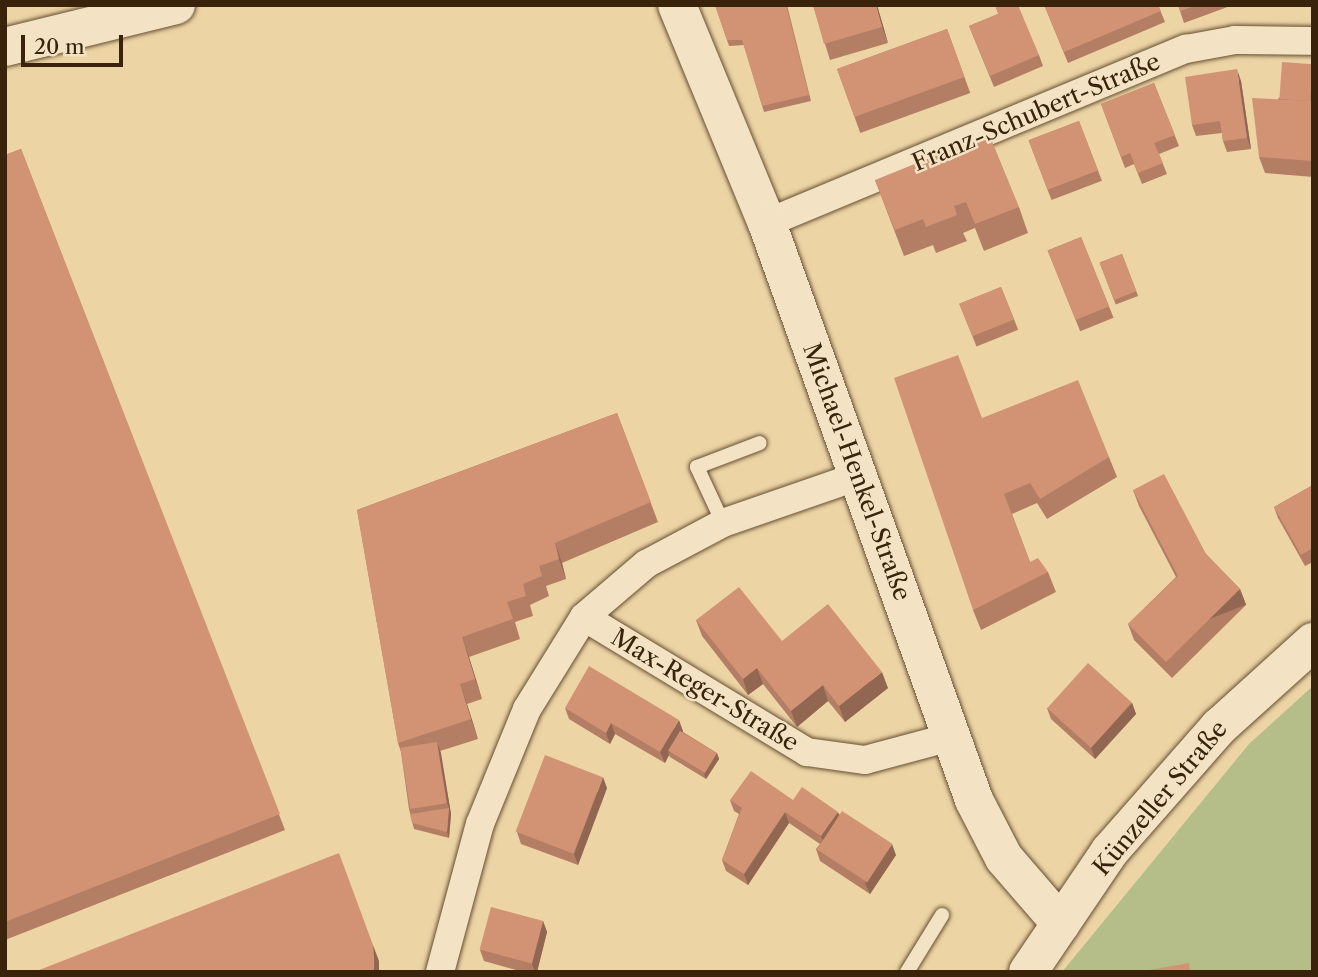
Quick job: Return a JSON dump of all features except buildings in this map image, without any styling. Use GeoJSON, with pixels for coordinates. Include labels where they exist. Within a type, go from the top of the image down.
{"type":"FeatureCollection","features":[{"type":"Feature","properties":{"kind":"main road"},"geometry":{"type":"LineString","coordinates":[[5,47],[109,13],[176,5]]}},
{"type":"Feature","properties":{"kind":"main road","name":"Michael-Henkel-Straße"},"geometry":{"type":"LineString","coordinates":[[677,5],[767,223],[951,737],[1004,858],[1061,924]]}},
{"type":"Feature","properties":{"kind":"main road","name":"Künzeller Straße"},"geometry":{"type":"LineString","coordinates":[[1028,972],[1110,850],[1206,741],[1313,642]]}},
{"type":"Feature","properties":{"kind":"street","name":"Franz-Schubert-Straße"},"geometry":{"type":"LineString","coordinates":[[767,223],[1186,50],[1235,40],[1313,41]]}},
{"type":"Feature","properties":{"kind":"street","name":"Max-Reger-Straße"},"geometry":{"type":"LineString","coordinates":[[440,972],[480,824],[527,709],[584,617],[646,564],[723,523],[859,476]]}},
{"type":"Feature","properties":{"kind":"street","name":"Max-Reger-Straße"},"geometry":{"type":"LineString","coordinates":[[584,617],[807,752],[865,760],[951,737]]}},
{"type":"Feature","properties":{"kind":"lane"},"geometry":{"type":"LineString","coordinates":[[723,523],[697,467],[760,443]]}},
{"type":"Feature","properties":{"kind":"lane"},"geometry":{"type":"LineString","coordinates":[[907,972],[942,915]]}},
{"type":"Feature","properties":{"kind":"green space"},"geometry":{"type":"Polygon","coordinates":[[[1313,686],[1313,972],[1062,972],[1249,744],[1313,686]]]}}]}
